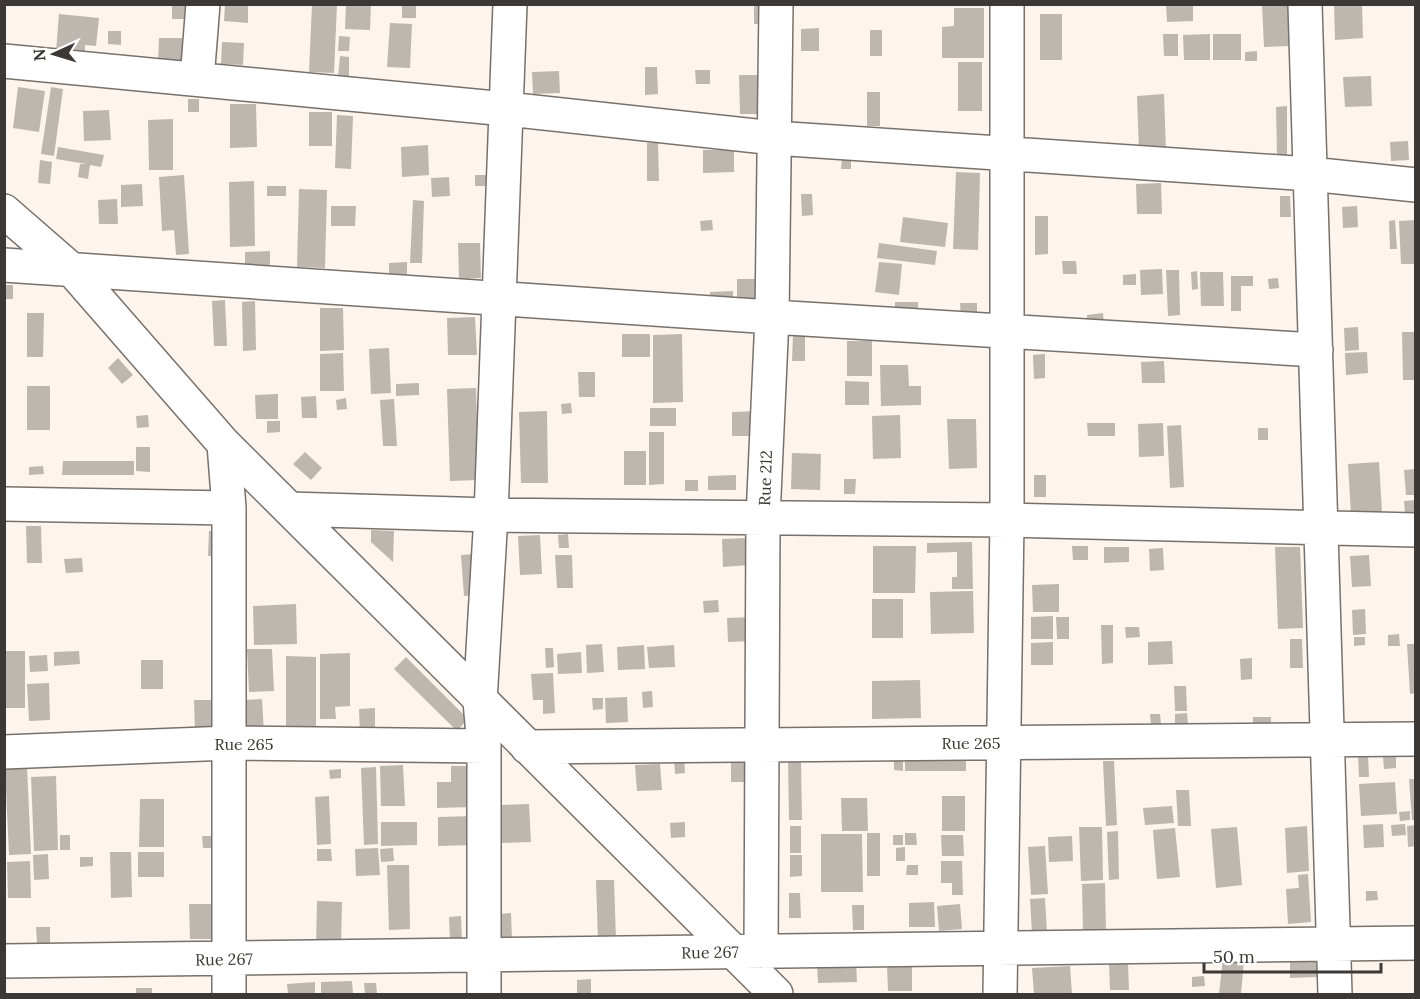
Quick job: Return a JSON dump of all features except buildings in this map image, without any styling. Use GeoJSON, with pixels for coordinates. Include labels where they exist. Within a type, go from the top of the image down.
{"type":"FeatureCollection","features":[{"type":"Feature","properties":{"kind":"street"},"geometry":{"type":"LineString","coordinates":[[197,79],[203,4]]}},
{"type":"Feature","properties":{"kind":"street"},"geometry":{"type":"LineString","coordinates":[[484,994],[484,746],[480,701],[491,515],[510,4]]}},
{"type":"Feature","properties":{"kind":"street","name":"Rue 212"},"geometry":{"type":"LineString","coordinates":[[747,952],[761,744],[763,518],[772,317],[776,4]]}},
{"type":"Feature","properties":{"kind":"street"},"geometry":{"type":"LineString","coordinates":[[1000,994],[1007,520],[1007,4]]}},
{"type":"Feature","properties":{"kind":"street"},"geometry":{"type":"LineString","coordinates":[[1305,4],[1335,994]]}},
{"type":"Feature","properties":{"kind":"street"},"geometry":{"type":"LineString","coordinates":[[4,62],[506,109],[774,138],[1310,174],[1416,185]]}},
{"type":"Feature","properties":{"kind":"street"},"geometry":{"type":"LineString","coordinates":[[4,212],[72,271],[224,444],[480,701],[747,952],[776,994]]}},
{"type":"Feature","properties":{"kind":"street"},"geometry":{"type":"LineString","coordinates":[[4,265],[772,317],[1316,350]]}},
{"type":"Feature","properties":{"kind":"street"},"geometry":{"type":"LineString","coordinates":[[224,444],[229,508],[229,994]]}},
{"type":"Feature","properties":{"kind":"street"},"geometry":{"type":"LineString","coordinates":[[4,504],[229,508]]}},
{"type":"Feature","properties":{"kind":"street"},"geometry":{"type":"LineString","coordinates":[[289,509],[491,515],[1007,520],[1416,530]]}},
{"type":"Feature","properties":{"kind":"street","name":"Rue 265"},"geometry":{"type":"LineString","coordinates":[[527,747],[1416,739]]}},
{"type":"Feature","properties":{"kind":"street","name":"Rue 265"},"geometry":{"type":"LineString","coordinates":[[4,752],[229,743],[484,746]]}},
{"type":"Feature","properties":{"kind":"street","name":"Rue 267"},"geometry":{"type":"LineString","coordinates":[[4,961],[1416,943]]}}]}
